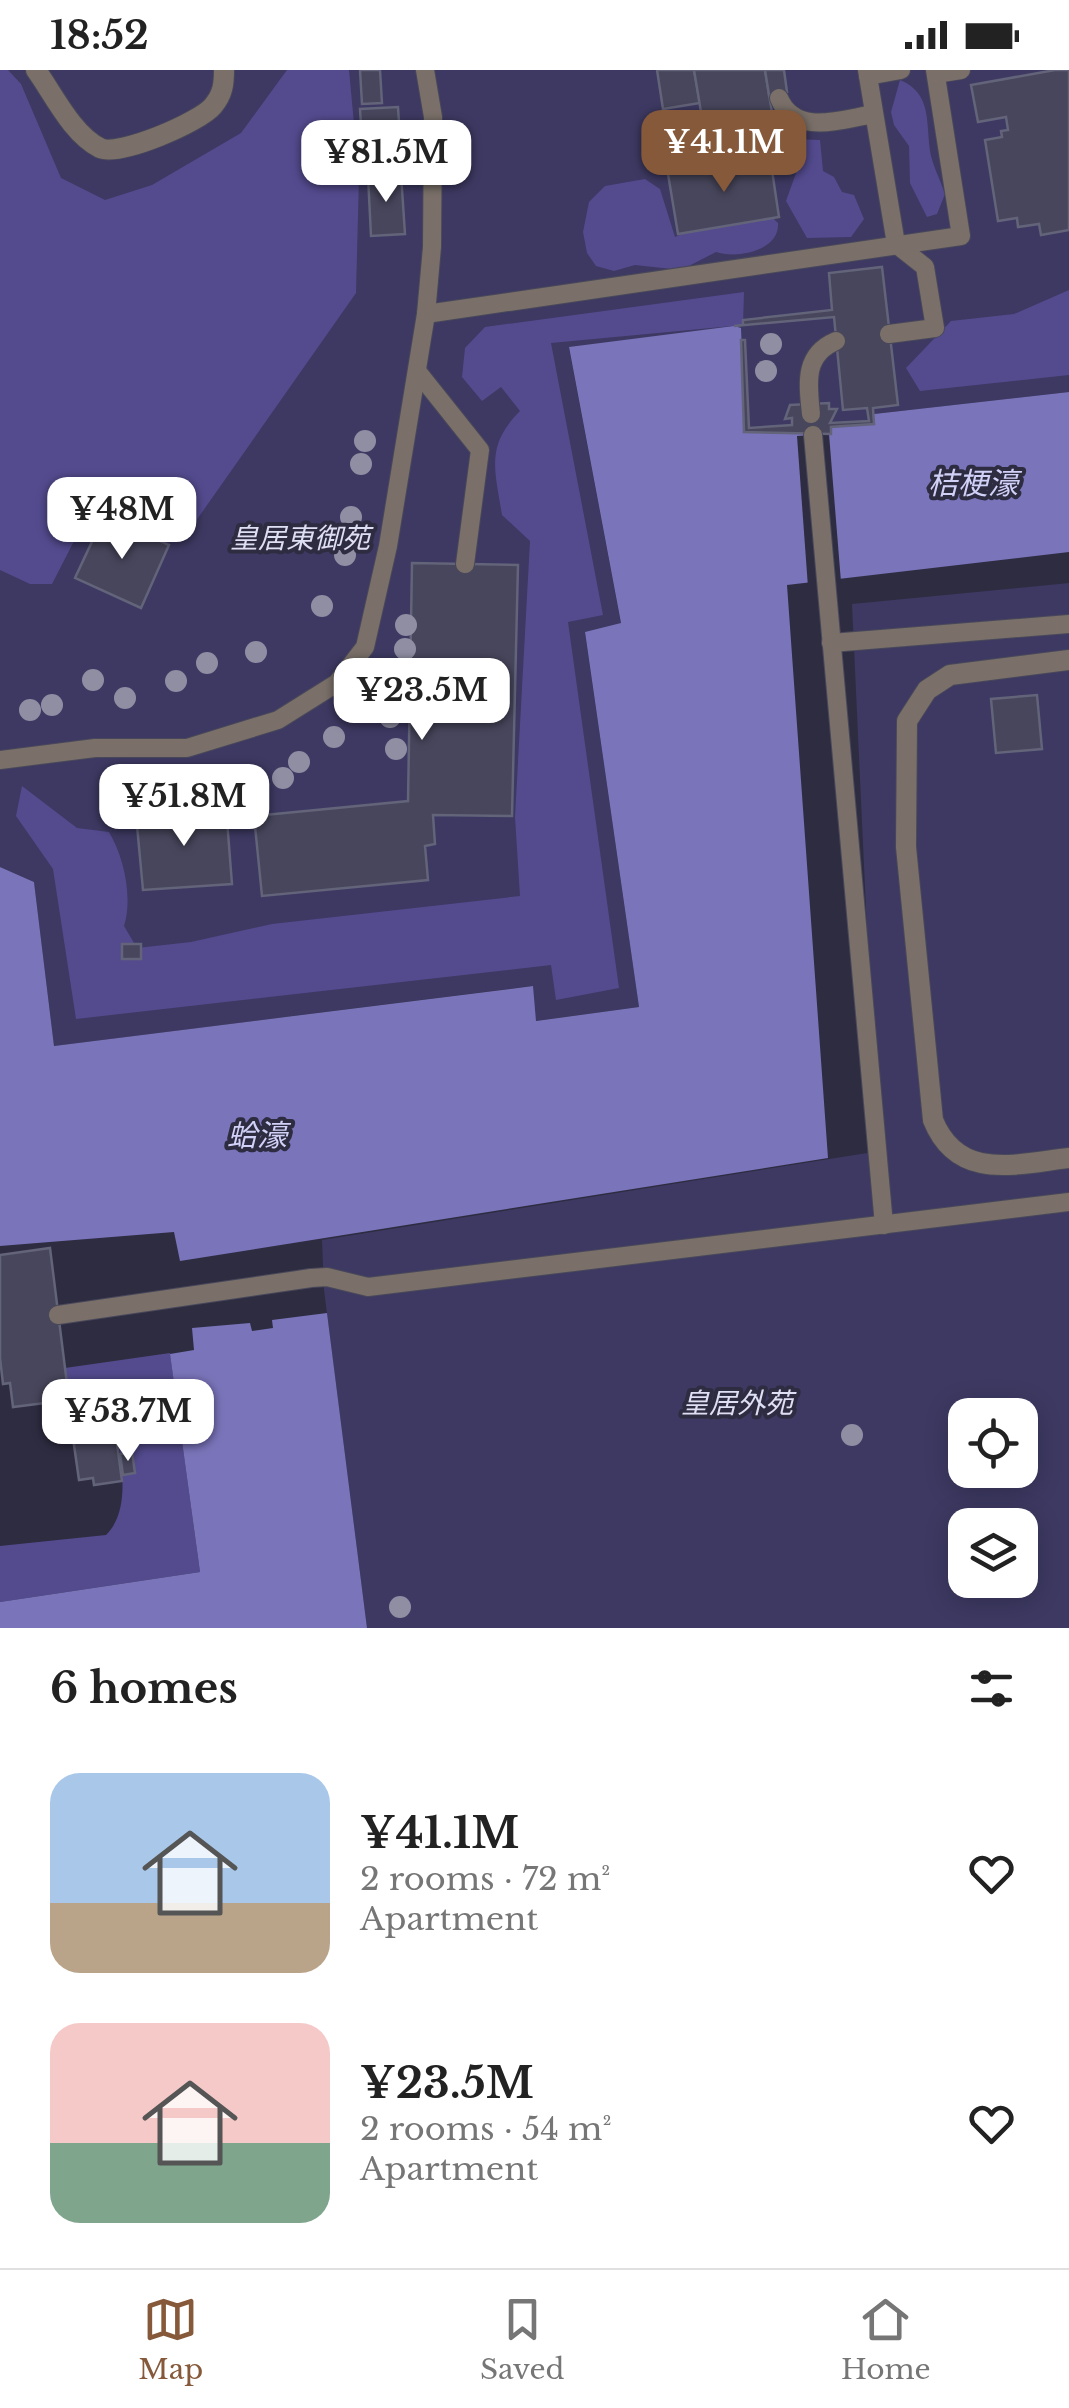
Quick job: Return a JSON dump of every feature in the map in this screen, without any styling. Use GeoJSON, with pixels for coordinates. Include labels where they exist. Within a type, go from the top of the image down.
{"type":"FeatureCollection","features":[{"type":"Feature","properties":{"kind":"street"},"geometry":{"type":"LineString","coordinates":[[36,70],[85,139],[105,151],[130,149],[211,109],[224,88],[224,70]]}},
{"type":"Feature","properties":{"kind":"street"},"geometry":{"type":"LineString","coordinates":[[1069,660],[950,675],[919,699],[905,730],[906,847],[933,1120],[955,1154],[976,1164],[992,1167],[1069,1158]]}},
{"type":"Feature","properties":{"kind":"lane"},"geometry":{"type":"LineString","coordinates":[[0,760],[95,748],[187,748],[278,720],[337,683],[365,646],[426,314],[433,117],[425,70]]}},
{"type":"Feature","properties":{"kind":"lane"},"geometry":{"type":"LineString","coordinates":[[889,334],[935,328],[925,267],[896,244],[868,73],[901,70]]}},
{"type":"Feature","properties":{"kind":"lane"},"geometry":{"type":"LineString","coordinates":[[426,314],[961,236],[935,72],[961,70]]}},
{"type":"Feature","properties":{"kind":"lane"},"geometry":{"type":"LineString","coordinates":[[779,98],[790,116],[804,122],[874,114]]}},
{"type":"Feature","properties":{"kind":"lane"},"geometry":{"type":"LineString","coordinates":[[811,414],[810,363],[820,349],[836,340]]}},
{"type":"Feature","properties":{"kind":"lane"},"geometry":{"type":"LineString","coordinates":[[417,371],[476,440],[481,461],[465,564]]}},
{"type":"Feature","properties":{"kind":"lane"},"geometry":{"type":"LineString","coordinates":[[813,435],[884,1225]]}},
{"type":"Feature","properties":{"kind":"lane"},"geometry":{"type":"LineString","coordinates":[[831,642],[1069,624]]}},
{"type":"Feature","properties":{"kind":"lane"},"geometry":{"type":"LineString","coordinates":[[58,1315],[311,1278],[368,1286],[1069,1202]]}},
{"type":"Feature","properties":{"kind":"green space","name":"皇居東御苑"},"geometry":{"type":"Polygon","coordinates":[[[0,70],[1069,70],[1069,392],[874,414],[874,424],[832,427],[829,434],[744,432],[740,329],[569,348],[621,624],[585,633],[639,1007],[535,1021],[532,986],[54,1046],[34,882],[0,867],[0,70]]]}},
{"type":"Feature","properties":{"kind":"green space","name":"皇居外苑"},"geometry":{"type":"Polygon","coordinates":[[[1069,583],[1069,1628],[367,1628],[324,1290],[322,1240],[886,1150],[868,953],[852,604],[1069,583]]]}},
{"type":"Feature","properties":{"kind":"shaded area"},"geometry":{"type":"Polygon","coordinates":[[[0,70],[8,70],[21,84],[61,178],[105,200],[152,185],[241,133],[287,70],[349,70],[359,177],[356,293],[191,528],[176,533],[105,501],[91,508],[52,584],[30,584],[0,570],[0,70]]]}},
{"type":"Feature","properties":{"kind":"shaded area"},"geometry":{"type":"Polygon","coordinates":[[[900,80],[911,86],[923,102],[931,156],[945,194],[937,214],[927,217],[910,183],[909,146],[894,125],[891,112],[900,80]]]}},
{"type":"Feature","properties":{"kind":"shaded area"},"geometry":{"type":"Polygon","coordinates":[[[774,122],[793,139],[820,140],[823,171],[834,177],[842,192],[854,195],[864,219],[851,237],[807,238],[786,201],[796,173],[778,160],[768,144],[774,122]]]}},
{"type":"Feature","properties":{"kind":"shaded area"},"geometry":{"type":"Polygon","coordinates":[[[645,179],[660,189],[675,237],[757,203],[778,223],[777,233],[756,251],[716,252],[681,270],[635,265],[614,271],[596,266],[587,253],[583,232],[589,202],[605,186],[645,179]]]}},
{"type":"Feature","properties":{"kind":"shaded area"},"geometry":{"type":"Polygon","coordinates":[[[1069,290],[1069,375],[920,391],[906,368],[951,321],[1014,314],[1069,290]]]}},
{"type":"Feature","properties":{"kind":"shaded area"},"geometry":{"type":"Polygon","coordinates":[[[744,292],[743,325],[551,343],[603,615],[568,622],[619,988],[556,1000],[551,965],[76,1019],[53,869],[16,816],[22,786],[77,828],[109,832],[126,878],[128,903],[124,926],[137,948],[191,942],[272,924],[520,896],[515,817],[530,541],[502,515],[495,459],[501,436],[520,411],[501,387],[482,401],[462,377],[465,348],[485,327],[744,292]]]}},
{"type":"Feature","properties":{"kind":"shaded area"},"geometry":{"type":"Polygon","coordinates":[[[170,1353],[200,1572],[0,1602],[0,1546],[106,1535],[120,1508],[122,1474],[112,1406],[100,1408],[98,1399],[68,1403],[65,1368],[170,1353]]]}},
{"type":"Feature","properties":{"kind":"water","name":"蛤濠"},"geometry":{"type":"Polygon","coordinates":[[[741,328],[745,432],[829,434],[831,427],[874,424],[874,414],[1069,392],[1069,552],[787,585],[828,1158],[180,1261],[174,1232],[0,1246],[0,867],[34,882],[54,1046],[533,986],[536,1021],[639,1007],[585,632],[621,623],[569,347],[741,328]]]}},
{"type":"Feature","properties":{"kind":"water"},"geometry":{"type":"Polygon","coordinates":[[[327,1313],[367,1628],[0,1628],[0,1602],[200,1572],[170,1354],[194,1350],[192,1328],[250,1323],[252,1331],[273,1328],[272,1320],[327,1313]]]}},
{"type":"Feature","properties":{"kind":"pier"},"geometry":{"type":"Polygon","coordinates":[[[829,434],[841,582],[808,587],[797,436],[829,434]]]}},
{"type":"Feature","properties":{"kind":"building"},"geometry":{"type":"Polygon","coordinates":[[[360,70],[380,70],[382,103],[362,104],[360,70]]]}},
{"type":"Feature","properties":{"kind":"building"},"geometry":{"type":"Polygon","coordinates":[[[657,70],[694,70],[700,103],[663,109],[657,70]]]}},
{"type":"Feature","properties":{"kind":"building"},"geometry":{"type":"Polygon","coordinates":[[[694,70],[765,70],[777,143],[708,154],[694,70]]]}},
{"type":"Feature","properties":{"kind":"building"},"geometry":{"type":"Polygon","coordinates":[[[765,70],[784,70],[787,92],[769,95],[765,70]]]}},
{"type":"Feature","properties":{"kind":"building"},"geometry":{"type":"Polygon","coordinates":[[[1069,70],[1069,230],[1041,235],[1039,224],[1018,227],[1017,218],[998,221],[985,140],[1002,137],[1001,131],[1008,130],[1006,117],[978,122],[971,85],[1069,70]]]}},
{"type":"Feature","properties":{"kind":"building"},"geometry":{"type":"Polygon","coordinates":[[[398,107],[402,169],[364,172],[360,109],[398,107]]]}},
{"type":"Feature","properties":{"kind":"building"},"geometry":{"type":"Polygon","coordinates":[[[770,157],[779,217],[678,234],[668,174],[770,157]]]}},
{"type":"Feature","properties":{"kind":"building"},"geometry":{"type":"Polygon","coordinates":[[[401,174],[405,234],[371,236],[368,176],[401,174]]]}},
{"type":"Feature","properties":{"kind":"building"},"geometry":{"type":"Polygon","coordinates":[[[882,267],[898,405],[873,408],[874,424],[831,427],[831,434],[744,432],[741,340],[745,340],[749,428],[792,425],[792,418],[785,419],[790,405],[829,403],[829,409],[837,409],[830,423],[869,421],[867,408],[843,410],[834,317],[734,326],[743,325],[743,320],[832,310],[829,273],[882,267]]]}},
{"type":"Feature","properties":{"kind":"building"},"geometry":{"type":"Polygon","coordinates":[[[104,516],[169,545],[141,608],[75,578],[104,516]]]}},
{"type":"Feature","properties":{"kind":"building"},"geometry":{"type":"Polygon","coordinates":[[[412,563],[518,565],[512,816],[433,815],[435,844],[425,846],[428,880],[262,896],[254,816],[408,801],[412,563]]]}},
{"type":"Feature","properties":{"kind":"building"},"geometry":{"type":"Polygon","coordinates":[[[1037,695],[1042,749],[996,753],[991,699],[1037,695]]]}},
{"type":"Feature","properties":{"kind":"building"},"geometry":{"type":"Polygon","coordinates":[[[226,807],[232,884],[143,890],[136,815],[226,807]]]}},
{"type":"Feature","properties":{"kind":"building"},"geometry":{"type":"Polygon","coordinates":[[[122,944],[141,944],[141,959],[122,959],[122,944]]]}},
{"type":"Feature","properties":{"kind":"building"},"geometry":{"type":"Polygon","coordinates":[[[50,1248],[69,1400],[13,1407],[10,1383],[3,1384],[0,1358],[0,1255],[50,1248]]]}},
{"type":"Feature","properties":{"kind":"building"},"geometry":{"type":"Polygon","coordinates":[[[98,1399],[100,1408],[112,1406],[122,1481],[94,1485],[93,1478],[79,1480],[68,1403],[98,1399]]]}},
{"type":"Feature","properties":{"kind":"building"},"geometry":{"type":"Polygon","coordinates":[[[132,1452],[135,1473],[123,1475],[120,1454],[132,1452]]]}},
{"type":"Feature","properties":{"kind":"water label","name":"桔梗濠"},"geometry":{"type":"Point","coordinates":[973,483]}}]}
